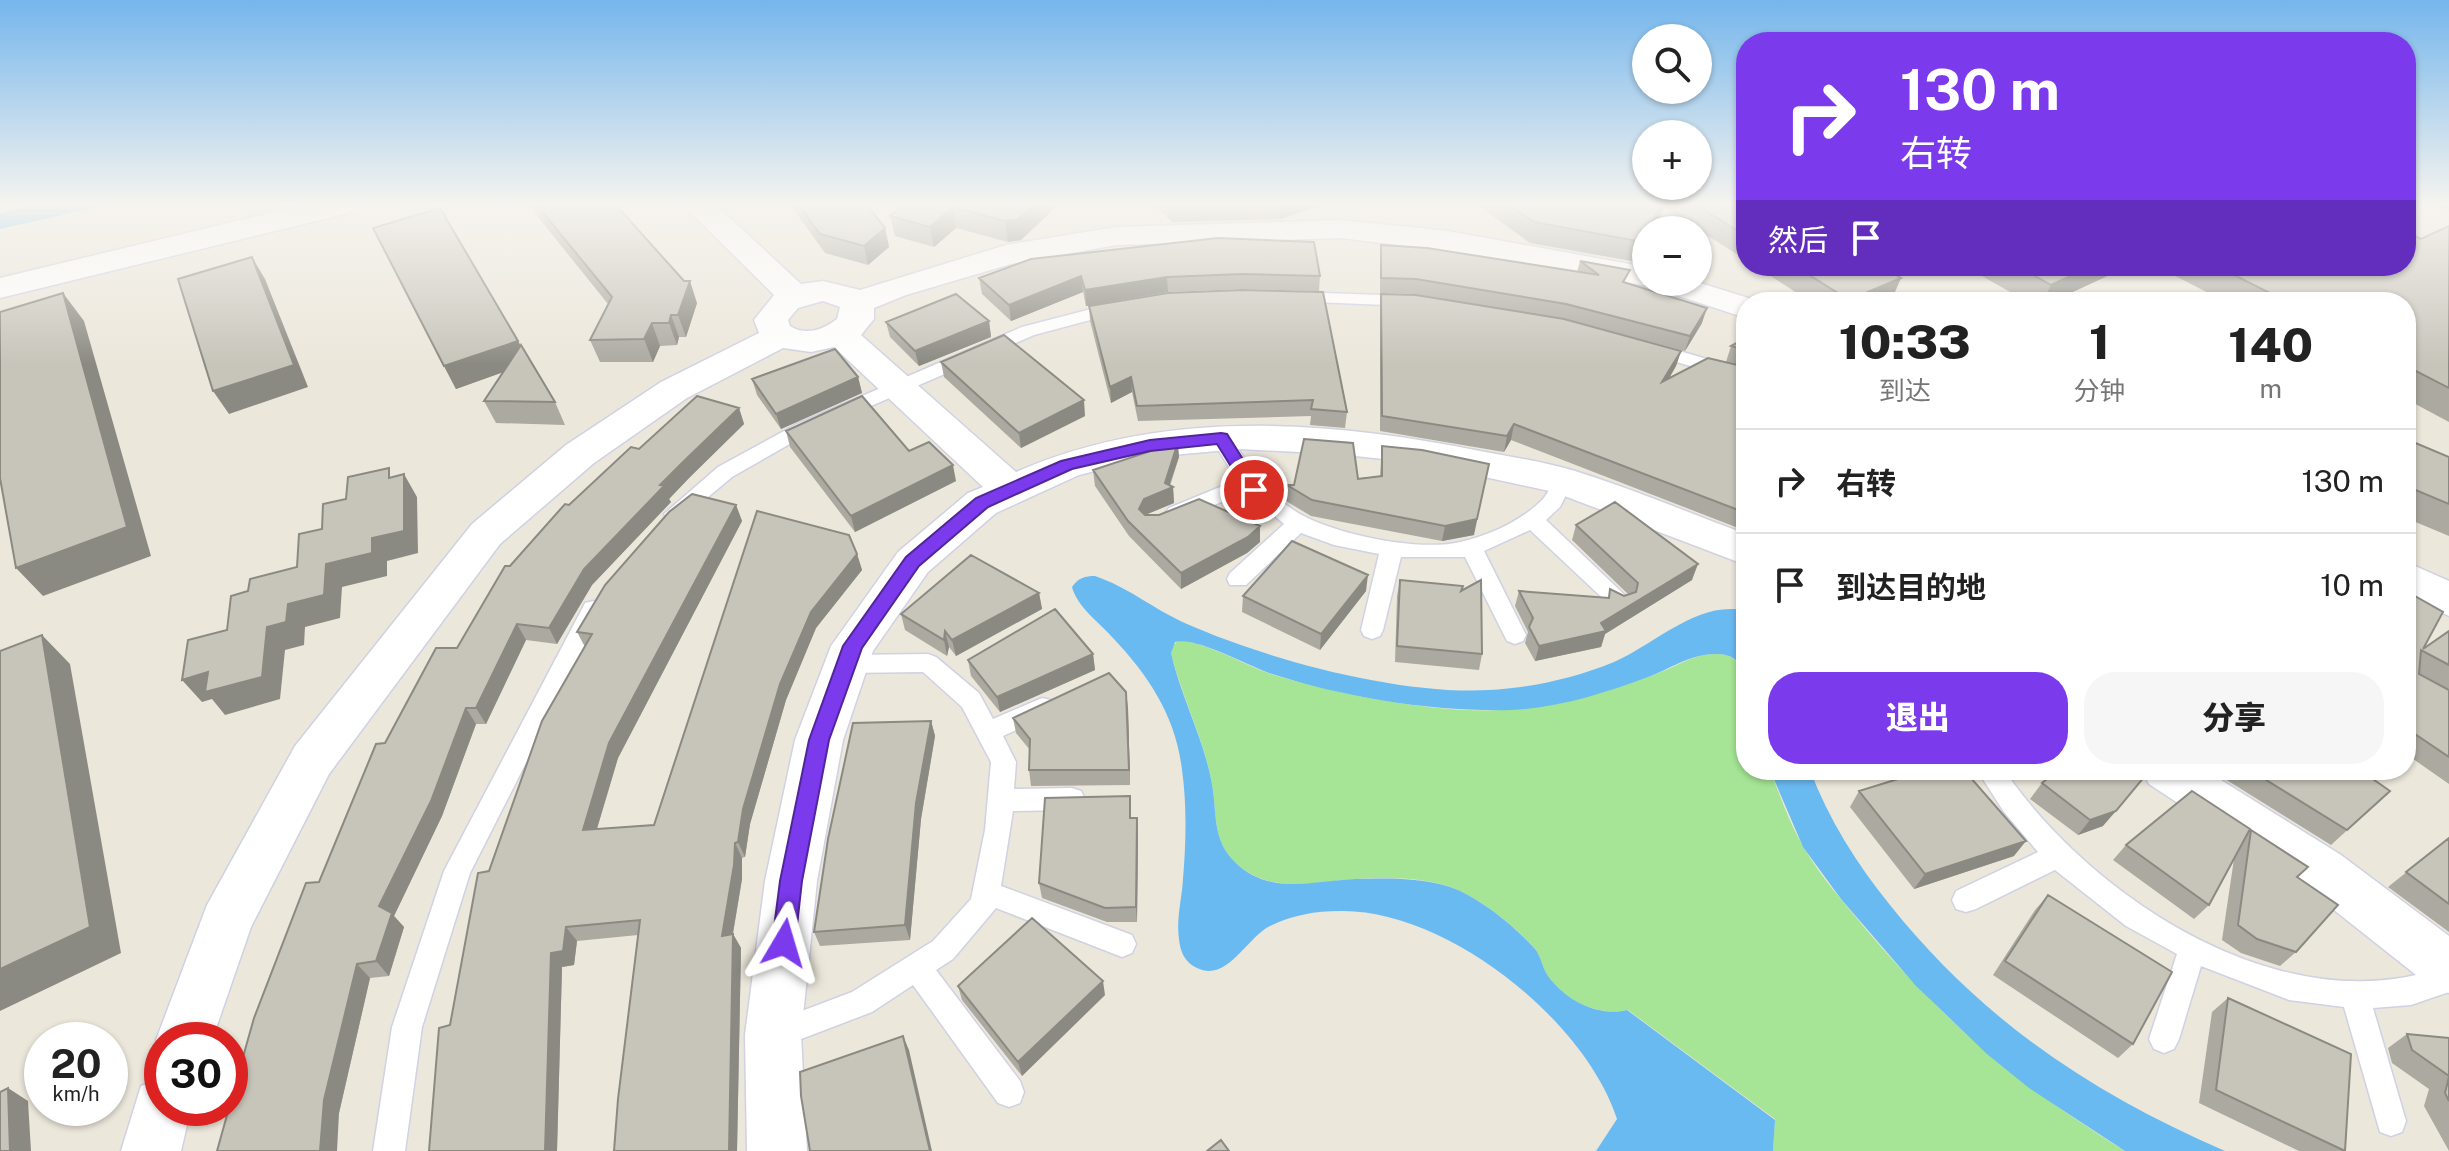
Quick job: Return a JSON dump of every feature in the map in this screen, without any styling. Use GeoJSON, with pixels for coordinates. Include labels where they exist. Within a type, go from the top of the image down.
{"type":"FeatureCollection","features":[{"type":"Feature","properties":{"kind":"main road"},"geometry":{"type":"LineString","coordinates":[[0,270],[52,258]]}},
{"type":"Feature","properties":{"kind":"main road"},"geometry":{"type":"LineString","coordinates":[[0,288],[125,258]]}},
{"type":"Feature","properties":{"kind":"street"},"geometry":{"type":"LineString","coordinates":[[741,258],[788,316],[802,342],[848,319],[894,288],[997,258]]}},
{"type":"Feature","properties":{"kind":"street"},"geometry":{"type":"LineString","coordinates":[[1540,258],[1632,274]]}},
{"type":"Feature","properties":{"kind":"street"},"geometry":{"type":"LineString","coordinates":[[190,1022],[226,922],[312,760],[486,534],[580,454],[788,316],[810,292],[838,292],[848,319],[900,386],[1011,490]]}},
{"type":"Feature","properties":{"kind":"street"},"geometry":{"type":"LineString","coordinates":[[1707,296],[1736,305]]}},
{"type":"Feature","properties":{"kind":"street"},"geometry":{"type":"LineString","coordinates":[[777,1151],[773,1035],[791,881],[819,740],[853,646],[913,562],[982,503],[1067,465],[1150,445],[1221,438],[1337,442],[1420,451],[1563,481],[1736,546]]}},
{"type":"Feature","properties":{"kind":"street"},"geometry":{"type":"LineString","coordinates":[[2416,582],[2449,600]]}},
{"type":"Feature","properties":{"kind":"street"},"geometry":{"type":"LineString","coordinates":[[2182,780],[2323,871],[2449,968]]}},
{"type":"Feature","properties":{"kind":"street"},"geometry":{"type":"LineString","coordinates":[[151,1151],[157,1126]]}},
{"type":"Feature","properties":{"kind":"lane"},"geometry":{"type":"LineString","coordinates":[[1270,297],[1427,303]]}},
{"type":"Feature","properties":{"kind":"lane"},"geometry":{"type":"LineString","coordinates":[[657,531],[725,472],[802,429],[1028,331],[1099,310],[1140,304]]}},
{"type":"Feature","properties":{"kind":"lane"},"geometry":{"type":"LineString","coordinates":[[1638,346],[1736,373]]}},
{"type":"Feature","properties":{"kind":"lane"},"geometry":{"type":"LineString","coordinates":[[1221,438],[1249,483],[1298,523],[1348,540],[1392,547],[1462,550],[1514,530],[1550,506],[1563,481]]}},
{"type":"Feature","properties":{"kind":"lane"},"geometry":{"type":"LineString","coordinates":[[1153,523],[1249,483]]}},
{"type":"Feature","properties":{"kind":"lane"},"geometry":{"type":"LineString","coordinates":[[1531,518],[1620,601]]}},
{"type":"Feature","properties":{"kind":"lane"},"geometry":{"type":"LineString","coordinates":[[1238,579],[1298,523]]}},
{"type":"Feature","properties":{"kind":"lane"},"geometry":{"type":"LineString","coordinates":[[1471,546],[1515,635]]}},
{"type":"Feature","properties":{"kind":"lane"},"geometry":{"type":"LineString","coordinates":[[1372,630],[1392,547]]}},
{"type":"Feature","properties":{"kind":"lane"},"geometry":{"type":"LineString","coordinates":[[389,1151],[407,1027],[457,871],[520,755],[563,661],[602,593]]}},
{"type":"Feature","properties":{"kind":"lane"},"geometry":{"type":"LineString","coordinates":[[773,1035],[862,1002],[943,950],[984,904],[1004,762],[971,700],[928,663],[847,664]]}},
{"type":"Feature","properties":{"kind":"lane"},"geometry":{"type":"LineString","coordinates":[[945,677],[970,663]]}},
{"type":"Feature","properties":{"kind":"lane"},"geometry":{"type":"LineString","coordinates":[[988,732],[1060,699]]}},
{"type":"Feature","properties":{"kind":"lane"},"geometry":{"type":"LineString","coordinates":[[1996,780],[2010,802],[2057,856],[2129,913],[2210,958],[2295,988],[2355,994],[2381,996],[2430,989],[2449,978]]}},
{"type":"Feature","properties":{"kind":"lane"},"geometry":{"type":"LineString","coordinates":[[1001,800],[1096,799]]}},
{"type":"Feature","properties":{"kind":"lane"},"geometry":{"type":"LineString","coordinates":[[1966,900],[2057,856]]}},
{"type":"Feature","properties":{"kind":"lane"},"geometry":{"type":"LineString","coordinates":[[986,892],[1122,944]]}},
{"type":"Feature","properties":{"kind":"lane"},"geometry":{"type":"LineString","coordinates":[[2164,1039],[2193,948]]}},
{"type":"Feature","properties":{"kind":"lane"},"geometry":{"type":"LineString","coordinates":[[917,967],[1009,1092]]}},
{"type":"Feature","properties":{"kind":"lane"},"geometry":{"type":"LineString","coordinates":[[2355,994],[2391,1121]]}},
{"type":"Feature","properties":{"kind":"green space"},"geometry":{"type":"Polygon","coordinates":[[[1178,641],[1187,641],[1274,675],[1332,690],[1459,710],[1519,709],[1556,704],[1631,683],[1697,657],[1722,654],[1730,657],[1736,660],[1736,780],[1774,780],[1810,858],[1863,926],[1923,992],[1984,1050],[2017,1076],[2125,1151],[1773,1151],[1775,1119],[1628,1010],[1605,1011],[1583,1005],[1563,993],[1548,976],[1537,952],[1527,940],[1500,916],[1469,895],[1421,880],[1367,878],[1291,884],[1261,879],[1247,872],[1228,854],[1220,840],[1207,761],[1176,671],[1171,647],[1178,641]]]}},
{"type":"Feature","properties":{"kind":"water"},"geometry":{"type":"Polygon","coordinates":[[[1095,576],[1119,586],[1187,624],[1295,662],[1376,681],[1454,690],[1505,689],[1568,677],[1614,662],[1695,617],[1712,611],[1736,610],[1736,660],[1722,654],[1708,654],[1598,694],[1564,703],[1512,710],[1421,706],[1330,690],[1272,674],[1196,643],[1175,642],[1171,653],[1207,761],[1220,840],[1228,854],[1247,872],[1261,879],[1291,884],[1407,879],[1446,886],[1468,895],[1527,940],[1537,952],[1548,976],[1563,992],[1594,1009],[1627,1010],[1775,1120],[1773,1151],[1596,1151],[1617,1119],[1600,1082],[1575,1044],[1543,1009],[1506,977],[1466,950],[1424,929],[1381,915],[1340,911],[1287,919],[1261,932],[1236,957],[1218,969],[1208,971],[1189,963],[1182,952],[1178,932],[1186,824],[1184,783],[1174,732],[1149,682],[1075,594],[1072,587],[1085,577],[1095,576]]]}},
{"type":"Feature","properties":{"kind":"water"},"geometry":{"type":"Polygon","coordinates":[[[1774,780],[1814,780],[1835,824],[1890,905],[1962,984],[2001,1018],[2084,1078],[2225,1151],[2125,1151],[2029,1088],[1987,1054],[1916,986],[1841,899],[1803,847],[1774,780]]]}},
{"type":"Feature","properties":{"kind":"building"},"geometry":{"type":"Polygon","coordinates":[[[252,258],[294,365],[213,391],[178,279],[252,258]]]}},
{"type":"Feature","properties":{"kind":"building"},"geometry":{"type":"Polygon","coordinates":[[[388,258],[469,258],[518,341],[444,366],[388,258]]]}},
{"type":"Feature","properties":{"kind":"building"},"geometry":{"type":"Polygon","coordinates":[[[580,258],[663,258],[684,281],[690,281],[678,315],[671,315],[669,323],[652,323],[644,339],[590,340],[612,297],[580,258]]]}},
{"type":"Feature","properties":{"kind":"building"},"geometry":{"type":"Polygon","coordinates":[[[1317,258],[1320,276],[1242,274],[1167,277],[1085,290],[1081,276],[1009,305],[979,278],[1031,259],[1317,258]]]}},
{"type":"Feature","properties":{"kind":"building"},"geometry":{"type":"Polygon","coordinates":[[[1381,258],[1489,258],[1599,275],[1580,261],[1630,270],[1623,282],[1632,285],[1632,296],[1668,296],[1707,308],[1690,336],[1566,304],[1416,279],[1381,278],[1381,258]]]}},
{"type":"Feature","properties":{"kind":"building"},"geometry":{"type":"Polygon","coordinates":[[[2416,258],[2449,258],[2449,388],[2416,371],[2416,292],[2268,292],[2236,276],[2416,276],[2416,258]]]}},
{"type":"Feature","properties":{"kind":"building"},"geometry":{"type":"Polygon","coordinates":[[[1811,276],[1901,278],[1868,292],[1836,292],[1811,276]]]}},
{"type":"Feature","properties":{"kind":"building"},"geometry":{"type":"Polygon","coordinates":[[[2035,276],[2070,276],[2051,285],[2035,276]]]}},
{"type":"Feature","properties":{"kind":"building"},"geometry":{"type":"Polygon","coordinates":[[[1242,290],[1323,292],[1347,412],[1311,409],[1313,400],[1137,406],[1131,377],[1110,387],[1089,306],[1168,293],[1242,290]]]}},
{"type":"Feature","properties":{"kind":"building"},"geometry":{"type":"Polygon","coordinates":[[[63,293],[127,527],[16,568],[0,478],[0,312],[63,293]]]}},
{"type":"Feature","properties":{"kind":"building"},"geometry":{"type":"Polygon","coordinates":[[[956,294],[989,321],[915,351],[886,322],[956,294]]]}},
{"type":"Feature","properties":{"kind":"building"},"geometry":{"type":"Polygon","coordinates":[[[1381,294],[1416,295],[1564,319],[1681,351],[1662,382],[1708,358],[1736,365],[1736,509],[1514,424],[1507,436],[1382,416],[1381,294]]]}},
{"type":"Feature","properties":{"kind":"building"},"geometry":{"type":"Polygon","coordinates":[[[1004,335],[1084,400],[1019,433],[941,362],[1004,335]]]}},
{"type":"Feature","properties":{"kind":"building"},"geometry":{"type":"Polygon","coordinates":[[[521,345],[555,402],[484,401],[521,345]]]}},
{"type":"Feature","properties":{"kind":"building"},"geometry":{"type":"Polygon","coordinates":[[[835,349],[858,377],[776,414],[752,379],[835,349]]]}},
{"type":"Feature","properties":{"kind":"building"},"geometry":{"type":"Polygon","coordinates":[[[697,396],[739,408],[660,485],[664,486],[584,569],[549,628],[517,624],[476,708],[466,708],[431,801],[379,906],[392,913],[376,961],[357,964],[324,1100],[320,1151],[217,1151],[224,1126],[248,1126],[248,1039],[254,1018],[306,883],[319,882],[376,744],[385,743],[436,648],[457,648],[505,566],[510,566],[565,504],[569,505],[631,447],[639,449],[697,396]]]}},
{"type":"Feature","properties":{"kind":"building"},"geometry":{"type":"Polygon","coordinates":[[[862,396],[909,451],[929,442],[953,465],[851,516],[786,431],[862,396]]]}},
{"type":"Feature","properties":{"kind":"building"},"geometry":{"type":"Polygon","coordinates":[[[1304,439],[1353,443],[1358,479],[1382,476],[1382,446],[1422,450],[1489,464],[1477,519],[1445,526],[1312,500],[1287,485],[1294,485],[1304,439]]]}},
{"type":"Feature","properties":{"kind":"building"},"geometry":{"type":"Polygon","coordinates":[[[1178,442],[1165,483],[1173,487],[1144,499],[1139,509],[1145,515],[1159,515],[1199,499],[1260,526],[1248,537],[1181,573],[1128,521],[1093,470],[1178,442]]]}},
{"type":"Feature","properties":{"kind":"building"},"geometry":{"type":"Polygon","coordinates":[[[2416,443],[2449,457],[2449,504],[2416,490],[2416,443]]]}},
{"type":"Feature","properties":{"kind":"building"},"geometry":{"type":"Polygon","coordinates":[[[389,468],[389,478],[404,474],[404,531],[372,538],[372,553],[326,564],[324,595],[288,604],[286,622],[267,627],[262,677],[205,692],[208,672],[182,680],[188,640],[227,630],[231,596],[248,591],[250,579],[297,567],[299,534],[322,529],[323,504],[346,499],[348,477],[389,468]]]}},
{"type":"Feature","properties":{"kind":"building"},"geometry":{"type":"Polygon","coordinates":[[[692,494],[736,505],[609,743],[583,830],[654,825],[757,511],[849,535],[857,554],[811,612],[780,684],[743,809],[738,842],[735,843],[722,936],[733,934],[729,1151],[614,1151],[640,920],[566,927],[563,951],[551,953],[545,1151],[429,1151],[439,1028],[450,1025],[478,873],[489,871],[542,721],[592,634],[577,632],[605,585],[669,512],[692,494]]]}},
{"type":"Feature","properties":{"kind":"building"},"geometry":{"type":"Polygon","coordinates":[[[1615,502],[1698,564],[1601,623],[1606,631],[1539,646],[1529,627],[1533,618],[1519,591],[1609,598],[1610,589],[1624,596],[1636,592],[1638,583],[1576,525],[1615,502]]]}},
{"type":"Feature","properties":{"kind":"building"},"geometry":{"type":"Polygon","coordinates":[[[1292,541],[1368,575],[1321,634],[1243,596],[1292,541]]]}},
{"type":"Feature","properties":{"kind":"building"},"geometry":{"type":"Polygon","coordinates":[[[971,555],[1039,593],[952,640],[945,631],[944,640],[901,614],[971,555]]]}},
{"type":"Feature","properties":{"kind":"building"},"geometry":{"type":"Polygon","coordinates":[[[1400,580],[1463,586],[1461,591],[1481,580],[1482,654],[1397,646],[1400,580]]]}},
{"type":"Feature","properties":{"kind":"building"},"geometry":{"type":"Polygon","coordinates":[[[2416,597],[2443,612],[2423,649],[2449,631],[2449,665],[2421,650],[2419,674],[2449,690],[2449,757],[2416,735],[2416,597]]]}},
{"type":"Feature","properties":{"kind":"building"},"geometry":{"type":"Polygon","coordinates":[[[1055,609],[1093,654],[997,697],[968,660],[1055,609]]]}},
{"type":"Feature","properties":{"kind":"building"},"geometry":{"type":"Polygon","coordinates":[[[42,635],[90,927],[0,969],[0,651],[42,635]]]}},
{"type":"Feature","properties":{"kind":"building"},"geometry":{"type":"Polygon","coordinates":[[[1109,673],[1126,692],[1129,770],[1029,770],[1030,739],[1013,718],[1109,673]]]}},
{"type":"Feature","properties":{"kind":"building"},"geometry":{"type":"Polygon","coordinates":[[[931,721],[916,803],[905,925],[814,932],[828,839],[853,723],[931,721]]]}},
{"type":"Feature","properties":{"kind":"building"},"geometry":{"type":"Polygon","coordinates":[[[1895,780],[1973,780],[2026,841],[1925,874],[1859,791],[1895,780]]]}},
{"type":"Feature","properties":{"kind":"building"},"geometry":{"type":"Polygon","coordinates":[[[2046,780],[2142,780],[2116,811],[2090,820],[2042,783],[2046,780]]]}},
{"type":"Feature","properties":{"kind":"building"},"geometry":{"type":"Polygon","coordinates":[[[2266,780],[2374,780],[2390,791],[2347,830],[2266,780]]]}},
{"type":"Feature","properties":{"kind":"building"},"geometry":{"type":"Polygon","coordinates":[[[2192,791],[2250,829],[2209,905],[2126,845],[2192,791]]]}},
{"type":"Feature","properties":{"kind":"building"},"geometry":{"type":"Polygon","coordinates":[[[1130,796],[1130,818],[1137,818],[1136,907],[1105,908],[1039,883],[1045,798],[1130,796]]]}},
{"type":"Feature","properties":{"kind":"building"},"geometry":{"type":"Polygon","coordinates":[[[2251,830],[2308,867],[2297,877],[2338,905],[2296,952],[2257,939],[2238,925],[2251,830]]]}},
{"type":"Feature","properties":{"kind":"building"},"geometry":{"type":"Polygon","coordinates":[[[2449,838],[2449,904],[2406,872],[2449,838]]]}},
{"type":"Feature","properties":{"kind":"building"},"geometry":{"type":"Polygon","coordinates":[[[2048,895],[2172,972],[2133,1044],[2005,961],[2048,895]]]}},
{"type":"Feature","properties":{"kind":"building"},"geometry":{"type":"Polygon","coordinates":[[[1032,918],[1103,981],[1018,1062],[958,986],[1032,918]]]}},
{"type":"Feature","properties":{"kind":"building"},"geometry":{"type":"Polygon","coordinates":[[[2228,998],[2351,1054],[2345,1151],[2216,1090],[2228,998]]]}},
{"type":"Feature","properties":{"kind":"building"},"geometry":{"type":"Polygon","coordinates":[[[2407,1034],[2449,1038],[2449,1076],[2412,1050],[2407,1034]]]}},
{"type":"Feature","properties":{"kind":"building"},"geometry":{"type":"Polygon","coordinates":[[[903,1036],[930,1151],[810,1151],[800,1072],[903,1036]]]}},
{"type":"Feature","properties":{"kind":"building"},"geometry":{"type":"Polygon","coordinates":[[[2449,1077],[2449,1101],[2445,1093],[2449,1077]]]}},
{"type":"Feature","properties":{"kind":"building"},"geometry":{"type":"Polygon","coordinates":[[[8,1088],[10,1151],[0,1151],[0,1092],[8,1088]]]}},
{"type":"Feature","properties":{"kind":"building"},"geometry":{"type":"Polygon","coordinates":[[[1221,1140],[1229,1151],[1207,1151],[1221,1140]]]}},
{"type":"Feature","properties":{"kind":"route"},"geometry":{"type":"LineString","coordinates":[[784,943],[791,881],[819,740],[853,646],[913,562],[982,503],[1067,465],[1150,445],[1221,438],[1254,490]]}}]}
